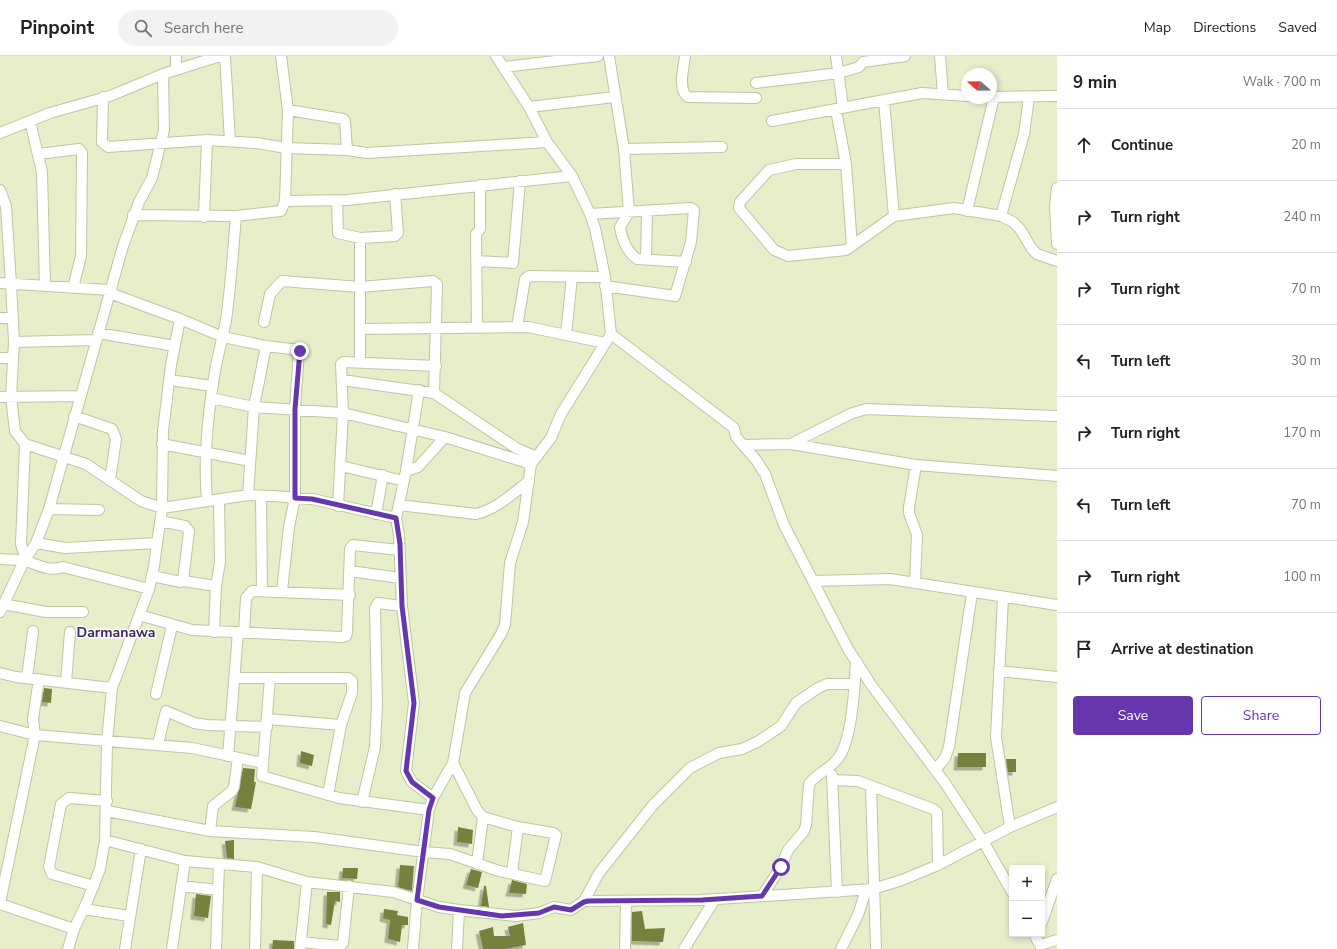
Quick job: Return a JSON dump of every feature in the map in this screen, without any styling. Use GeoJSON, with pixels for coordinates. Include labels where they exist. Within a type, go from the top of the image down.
{"type":"FeatureCollection","features":[{"type":"Feature","properties":{"kind":"street"},"geometry":{"type":"LineString","coordinates":[[176,56],[176,69]]}},
{"type":"Feature","properties":{"kind":"street"},"geometry":{"type":"LineString","coordinates":[[0,133],[50,113],[103,97],[176,69],[220,56]]}},
{"type":"Feature","properties":{"kind":"street"},"geometry":{"type":"LineString","coordinates":[[225,56],[230,141]]}},
{"type":"Feature","properties":{"kind":"street"},"geometry":{"type":"LineString","coordinates":[[133,215],[204,217],[236,216],[278,212],[283,208],[285,201],[288,110],[281,56]]}},
{"type":"Feature","properties":{"kind":"street"},"geometry":{"type":"LineString","coordinates":[[413,949],[417,900],[429,810],[433,798],[453,763],[466,693],[505,625],[510,563],[523,522],[529,481],[534,461],[551,438],[561,414],[608,338],[605,282],[595,228],[590,214],[572,176],[547,142],[529,107],[496,56]]}},
{"type":"Feature","properties":{"kind":"street"},"geometry":{"type":"LineString","coordinates":[[504,67],[598,56]]}},
{"type":"Feature","properties":{"kind":"street"},"geometry":{"type":"LineString","coordinates":[[609,56],[624,149],[629,212],[620,227],[624,242],[632,255],[637,259],[646,258],[686,262]]}},
{"type":"Feature","properties":{"kind":"street"},"geometry":{"type":"LineString","coordinates":[[685,56],[682,89],[684,94],[688,97],[756,98]]}},
{"type":"Feature","properties":{"kind":"street"},"geometry":{"type":"LineString","coordinates":[[836,56],[839,73],[840,109],[852,246]]}},
{"type":"Feature","properties":{"kind":"street"},"geometry":{"type":"LineString","coordinates":[[756,83],[839,73],[858,67],[863,62],[905,56]]}},
{"type":"Feature","properties":{"kind":"street"},"geometry":{"type":"LineString","coordinates":[[940,56],[943,94]]}},
{"type":"Feature","properties":{"kind":"street"},"geometry":{"type":"LineString","coordinates":[[83,612],[46,612],[2,608],[26,558],[36,543],[49,509],[110,290],[133,215],[152,178],[165,118],[163,74]]}},
{"type":"Feature","properties":{"kind":"street"},"geometry":{"type":"LineString","coordinates":[[772,121],[922,93],[961,96]]}},
{"type":"Feature","properties":{"kind":"street"},"geometry":{"type":"LineString","coordinates":[[997,97],[1057,96]]}},
{"type":"Feature","properties":{"kind":"street"},"geometry":{"type":"LineString","coordinates":[[103,97],[102,142],[106,146],[207,140],[230,141],[286,148],[347,150],[374,153],[547,142]]}},
{"type":"Feature","properties":{"kind":"street"},"geometry":{"type":"LineString","coordinates":[[529,107],[615,97]]}},
{"type":"Feature","properties":{"kind":"street"},"geometry":{"type":"LineString","coordinates":[[1001,216],[1024,134],[1029,97]]}},
{"type":"Feature","properties":{"kind":"street"},"geometry":{"type":"LineString","coordinates":[[884,101],[894,216]]}},
{"type":"Feature","properties":{"kind":"street"},"geometry":{"type":"LineString","coordinates":[[967,210],[991,104]]}},
{"type":"Feature","properties":{"kind":"street"},"geometry":{"type":"LineString","coordinates":[[288,110],[343,119],[345,121],[347,150]]}},
{"type":"Feature","properties":{"kind":"street"},"geometry":{"type":"LineString","coordinates":[[30,121],[39,154],[42,172],[45,286]]}},
{"type":"Feature","properties":{"kind":"street"},"geometry":{"type":"LineString","coordinates":[[204,217],[207,140]]}},
{"type":"Feature","properties":{"kind":"street"},"geometry":{"type":"LineString","coordinates":[[624,149],[722,148]]}},
{"type":"Feature","properties":{"kind":"street"},"geometry":{"type":"LineString","coordinates":[[39,154],[79,149],[82,153],[82,242],[81,256],[73,288]]}},
{"type":"Feature","properties":{"kind":"street"},"geometry":{"type":"LineString","coordinates":[[846,164],[796,164],[769,170],[739,206],[774,250],[788,256],[839,252],[846,250],[894,216],[954,208],[1001,216],[1012,222],[1020,229],[1032,249],[1037,254],[1057,261]]}},
{"type":"Feature","properties":{"kind":"street"},"geometry":{"type":"LineString","coordinates":[[285,201],[337,201],[572,176]]}},
{"type":"Feature","properties":{"kind":"street"},"geometry":{"type":"LineString","coordinates":[[476,260],[513,263],[520,181]]}},
{"type":"Feature","properties":{"kind":"street"},"geometry":{"type":"LineString","coordinates":[[477,328],[476,234],[480,228],[480,185]]}},
{"type":"Feature","properties":{"kind":"street"},"geometry":{"type":"LineString","coordinates":[[1057,188],[1055,206],[1057,244]]}},
{"type":"Feature","properties":{"kind":"street"},"geometry":{"type":"LineString","coordinates":[[0,190],[6,206],[11,284],[14,342],[11,397],[14,431],[25,444],[86,464],[141,501],[162,508],[248,496],[261,496],[312,499],[396,518]]}},
{"type":"Feature","properties":{"kind":"street"},"geometry":{"type":"LineString","coordinates":[[337,201],[337,231],[341,234],[360,238],[397,235],[395,194]]}},
{"type":"Feature","properties":{"kind":"street"},"geometry":{"type":"LineString","coordinates":[[517,327],[527,277],[572,277],[675,296],[686,262],[692,236],[694,210],[691,208],[590,214]]}},
{"type":"Feature","properties":{"kind":"street"},"geometry":{"type":"LineString","coordinates":[[646,258],[647,211]]}},
{"type":"Feature","properties":{"kind":"street"},"geometry":{"type":"LineString","coordinates":[[207,502],[205,481],[206,451],[211,398],[223,337],[236,216]]}},
{"type":"Feature","properties":{"kind":"street"},"geometry":{"type":"LineString","coordinates":[[360,238],[360,362]]}},
{"type":"Feature","properties":{"kind":"street"},"geometry":{"type":"LineString","coordinates":[[566,335],[572,277]]}},
{"type":"Feature","properties":{"kind":"street"},"geometry":{"type":"LineString","coordinates":[[264,322],[270,294],[282,281],[360,287],[433,281],[437,284],[436,366],[434,393]]}},
{"type":"Feature","properties":{"kind":"street"},"geometry":{"type":"LineString","coordinates":[[0,283],[110,290],[115,296],[180,319],[223,337],[266,346],[298,349],[300,351],[295,409],[295,498],[289,526],[282,591]]}},
{"type":"Feature","properties":{"kind":"street"},"geometry":{"type":"LineString","coordinates":[[0,318],[12,318]]}},
{"type":"Feature","properties":{"kind":"street"},"geometry":{"type":"LineString","coordinates":[[68,949],[74,929],[100,870],[105,840],[107,806],[107,742],[112,688],[149,589],[152,576],[162,508],[162,444],[169,380],[180,319]]}},
{"type":"Feature","properties":{"kind":"street"},"geometry":{"type":"LineString","coordinates":[[361,329],[517,327],[566,335],[608,338],[735,432],[764,474],[784,525],[856,661],[872,686],[936,769],[983,841],[1009,887]]}},
{"type":"Feature","properties":{"kind":"street"},"geometry":{"type":"LineString","coordinates":[[14,342],[97,336],[175,346]]}},
{"type":"Feature","properties":{"kind":"street"},"geometry":{"type":"LineString","coordinates":[[248,496],[254,408],[266,346]]}},
{"type":"Feature","properties":{"kind":"street"},"geometry":{"type":"LineString","coordinates":[[0,358],[13,358]]}},
{"type":"Feature","properties":{"kind":"street"},"geometry":{"type":"LineString","coordinates":[[338,506],[343,413],[342,362],[436,366]]}},
{"type":"Feature","properties":{"kind":"street"},"geometry":{"type":"LineString","coordinates":[[169,380],[213,386]]}},
{"type":"Feature","properties":{"kind":"street"},"geometry":{"type":"LineString","coordinates":[[342,380],[434,393],[534,461]]}},
{"type":"Feature","properties":{"kind":"street"},"geometry":{"type":"LineString","coordinates":[[420,390],[414,430],[396,518],[399,535],[402,606],[414,703],[406,771],[412,782],[433,798]]}},
{"type":"Feature","properties":{"kind":"street"},"geometry":{"type":"LineString","coordinates":[[0,397],[80,396]]}},
{"type":"Feature","properties":{"kind":"street"},"geometry":{"type":"LineString","coordinates":[[211,398],[254,408],[295,409],[343,413],[445,437],[534,461]]}},
{"type":"Feature","properties":{"kind":"street"},"geometry":{"type":"LineString","coordinates":[[791,444],[844,417],[866,409],[1057,416]]}},
{"type":"Feature","properties":{"kind":"street"},"geometry":{"type":"LineString","coordinates":[[74,416],[112,429],[115,433],[116,439],[110,480]]}},
{"type":"Feature","properties":{"kind":"street"},"geometry":{"type":"LineString","coordinates":[[341,466],[383,475],[405,476],[418,467],[445,437]]}},
{"type":"Feature","properties":{"kind":"street"},"geometry":{"type":"LineString","coordinates":[[25,444],[21,544],[26,558]]}},
{"type":"Feature","properties":{"kind":"street"},"geometry":{"type":"LineString","coordinates":[[162,444],[206,451],[250,461]]}},
{"type":"Feature","properties":{"kind":"street"},"geometry":{"type":"LineString","coordinates":[[744,445],[791,444],[916,465],[1057,476]]}},
{"type":"Feature","properties":{"kind":"street"},"geometry":{"type":"LineString","coordinates":[[915,583],[917,535],[909,513],[909,506],[916,465]]}},
{"type":"Feature","properties":{"kind":"street"},"geometry":{"type":"LineString","coordinates":[[376,514],[383,475]]}},
{"type":"Feature","properties":{"kind":"street"},"geometry":{"type":"LineString","coordinates":[[399,505],[476,514],[487,512],[529,481]]}},
{"type":"Feature","properties":{"kind":"street"},"geometry":{"type":"LineString","coordinates":[[261,496],[262,591]]}},
{"type":"Feature","properties":{"kind":"street"},"geometry":{"type":"LineString","coordinates":[[214,632],[216,586],[220,562],[219,500]]}},
{"type":"Feature","properties":{"kind":"street"},"geometry":{"type":"LineString","coordinates":[[49,509],[99,510]]}},
{"type":"Feature","properties":{"kind":"street"},"geometry":{"type":"LineString","coordinates":[[160,521],[185,526],[189,531],[183,581]]}},
{"type":"Feature","properties":{"kind":"street"},"geometry":{"type":"LineString","coordinates":[[36,543],[71,548],[156,543]]}},
{"type":"Feature","properties":{"kind":"street"},"geometry":{"type":"LineString","coordinates":[[139,615],[172,626],[214,632],[346,636],[348,632],[350,595],[350,549],[353,545],[399,550]]}},
{"type":"Feature","properties":{"kind":"street"},"geometry":{"type":"LineString","coordinates":[[0,559],[26,558],[42,568],[57,568],[63,566],[149,589]]}},
{"type":"Feature","properties":{"kind":"street"},"geometry":{"type":"LineString","coordinates":[[350,571],[400,578]]}},
{"type":"Feature","properties":{"kind":"street"},"geometry":{"type":"LineString","coordinates":[[152,576],[181,582],[183,581],[216,586]]}},
{"type":"Feature","properties":{"kind":"street"},"geometry":{"type":"LineString","coordinates":[[814,580],[877,579],[915,583],[1003,598],[1057,605]]}},
{"type":"Feature","properties":{"kind":"street"},"geometry":{"type":"LineString","coordinates":[[228,756],[235,678],[246,598],[252,592],[262,591],[350,595]]}},
{"type":"Feature","properties":{"kind":"street"},"geometry":{"type":"LineString","coordinates":[[936,769],[944,758],[949,747],[972,593]]}},
{"type":"Feature","properties":{"kind":"street"},"geometry":{"type":"LineString","coordinates":[[1003,598],[996,737],[1010,827]]}},
{"type":"Feature","properties":{"kind":"street"},"geometry":{"type":"LineString","coordinates":[[362,802],[375,747],[377,704],[375,608],[378,603],[402,606]]}},
{"type":"Feature","properties":{"kind":"street"},"geometry":{"type":"LineString","coordinates":[[156,694],[172,626]]}},
{"type":"Feature","properties":{"kind":"street"},"geometry":{"type":"LineString","coordinates":[[27,678],[33,631]]}},
{"type":"Feature","properties":{"kind":"street"},"geometry":{"type":"LineString","coordinates":[[66,682],[70,632]]}},
{"type":"Feature","properties":{"kind":"street"},"geometry":{"type":"LineString","coordinates":[[762,896],[781,867],[788,850],[804,832],[806,825],[809,784],[813,779],[832,765],[841,753],[847,736],[855,684],[856,661]]}},
{"type":"Feature","properties":{"kind":"street"},"geometry":{"type":"LineString","coordinates":[[999,671],[1057,678]]}},
{"type":"Feature","properties":{"kind":"street"},"geometry":{"type":"LineString","coordinates":[[0,673],[27,678],[112,688]]}},
{"type":"Feature","properties":{"kind":"street"},"geometry":{"type":"LineString","coordinates":[[235,678],[351,679],[352,693],[341,725],[328,795]]}},
{"type":"Feature","properties":{"kind":"street"},"geometry":{"type":"LineString","coordinates":[[270,678],[263,777],[328,795],[362,802],[429,810]]}},
{"type":"Feature","properties":{"kind":"street"},"geometry":{"type":"LineString","coordinates":[[39,679],[33,720],[35,734],[0,903],[74,929]]}},
{"type":"Feature","properties":{"kind":"street"},"geometry":{"type":"LineString","coordinates":[[584,902],[599,873],[653,805],[690,768],[719,753],[742,749],[759,741],[782,726],[796,703],[818,688],[827,684],[855,684]]}},
{"type":"Feature","properties":{"kind":"street"},"geometry":{"type":"LineString","coordinates":[[158,744],[166,711],[194,723],[230,726],[267,723],[341,725]]}},
{"type":"Feature","properties":{"kind":"street"},"geometry":{"type":"LineString","coordinates":[[0,726],[35,734],[107,742],[158,744],[192,748],[263,763]]}},
{"type":"Feature","properties":{"kind":"street"},"geometry":{"type":"LineString","coordinates":[[210,831],[213,806],[229,794],[234,787],[238,758]]}},
{"type":"Feature","properties":{"kind":"street"},"geometry":{"type":"LineString","coordinates":[[94,886],[52,874],[49,866],[61,804],[69,798],[210,831],[314,837],[424,852],[450,854],[477,864],[512,874],[545,881],[556,838],[553,833],[518,827],[483,817],[477,810],[453,763]]}},
{"type":"Feature","properties":{"kind":"street"},"geometry":{"type":"LineString","coordinates":[[832,765],[837,892]]}},
{"type":"Feature","properties":{"kind":"street"},"geometry":{"type":"LineString","coordinates":[[832,780],[858,781],[929,807],[937,812],[938,865]]}},
{"type":"Feature","properties":{"kind":"street"},"geometry":{"type":"LineString","coordinates":[[871,787],[869,890],[876,949]]}},
{"type":"Feature","properties":{"kind":"street"},"geometry":{"type":"LineString","coordinates":[[105,840],[185,861],[257,867],[307,882],[393,892],[439,907],[502,916],[516,916],[539,913],[554,907],[565,909],[584,902],[714,899],[869,890],[902,880],[938,865],[1010,827],[1057,807]]}},
{"type":"Feature","properties":{"kind":"street"},"geometry":{"type":"LineString","coordinates":[[477,864],[483,817]]}},
{"type":"Feature","properties":{"kind":"street"},"geometry":{"type":"LineString","coordinates":[[512,874],[518,827]]}},
{"type":"Feature","properties":{"kind":"street"},"geometry":{"type":"LineString","coordinates":[[125,949],[129,916],[141,849]]}},
{"type":"Feature","properties":{"kind":"street"},"geometry":{"type":"LineString","coordinates":[[172,949],[185,861]]}},
{"type":"Feature","properties":{"kind":"street"},"geometry":{"type":"LineString","coordinates":[[216,949],[219,865]]}},
{"type":"Feature","properties":{"kind":"street"},"geometry":{"type":"LineString","coordinates":[[255,949],[257,867]]}},
{"type":"Feature","properties":{"kind":"street"},"geometry":{"type":"LineString","coordinates":[[1045,913],[1057,879]]}},
{"type":"Feature","properties":{"kind":"street"},"geometry":{"type":"LineString","coordinates":[[307,882],[300,945],[340,946],[343,943],[349,886]]}},
{"type":"Feature","properties":{"kind":"street"},"geometry":{"type":"LineString","coordinates":[[181,886],[218,890]]}},
{"type":"Feature","properties":{"kind":"street"},"geometry":{"type":"LineString","coordinates":[[841,949],[869,890]]}},
{"type":"Feature","properties":{"kind":"street"},"geometry":{"type":"LineString","coordinates":[[684,949],[714,899]]}},
{"type":"Feature","properties":{"kind":"street"},"geometry":{"type":"LineString","coordinates":[[625,949],[626,901]]}},
{"type":"Feature","properties":{"kind":"street"},"geometry":{"type":"LineString","coordinates":[[84,909],[129,916]]}},
{"type":"Feature","properties":{"kind":"street"},"geometry":{"type":"LineString","coordinates":[[458,949],[459,910]]}},
{"type":"Feature","properties":{"kind":"street"},"geometry":{"type":"LineString","coordinates":[[1038,940],[1057,940]]}},
{"type":"Feature","properties":{"kind":"building"},"geometry":{"type":"Polygon","coordinates":[[[44,688],[52,689],[51,703],[42,702],[44,688]]]}},
{"type":"Feature","properties":{"kind":"building"},"geometry":{"type":"Polygon","coordinates":[[[301,751],[314,755],[312,766],[300,763],[301,751]]]}},
{"type":"Feature","properties":{"kind":"building"},"geometry":{"type":"Polygon","coordinates":[[[958,753],[986,753],[986,767],[957,767],[958,753]]]}},
{"type":"Feature","properties":{"kind":"building"},"geometry":{"type":"Polygon","coordinates":[[[1006,759],[1016,759],[1016,772],[1008,772],[1006,759]]]}},
{"type":"Feature","properties":{"kind":"building"},"geometry":{"type":"Polygon","coordinates":[[[243,768],[255,769],[254,782],[256,782],[251,809],[235,807],[243,768]]]}},
{"type":"Feature","properties":{"kind":"building"},"geometry":{"type":"Polygon","coordinates":[[[458,827],[473,830],[472,844],[457,842],[458,827]]]}},
{"type":"Feature","properties":{"kind":"building"},"geometry":{"type":"Polygon","coordinates":[[[234,840],[234,859],[227,858],[225,841],[234,840]]]}},
{"type":"Feature","properties":{"kind":"building"},"geometry":{"type":"Polygon","coordinates":[[[400,865],[414,866],[412,891],[398,887],[400,865]]]}},
{"type":"Feature","properties":{"kind":"building"},"geometry":{"type":"Polygon","coordinates":[[[343,868],[358,868],[357,879],[342,878],[343,868]]]}},
{"type":"Feature","properties":{"kind":"building"},"geometry":{"type":"Polygon","coordinates":[[[471,869],[482,872],[478,888],[466,885],[471,869]]]}},
{"type":"Feature","properties":{"kind":"building"},"geometry":{"type":"Polygon","coordinates":[[[512,880],[527,884],[526,894],[509,893],[512,880]]]}},
{"type":"Feature","properties":{"kind":"building"},"geometry":{"type":"Polygon","coordinates":[[[484,886],[486,886],[489,907],[481,906],[484,886]]]}},
{"type":"Feature","properties":{"kind":"building"},"geometry":{"type":"Polygon","coordinates":[[[327,892],[340,892],[340,902],[335,901],[331,925],[326,924],[327,892]]]}},
{"type":"Feature","properties":{"kind":"building"},"geometry":{"type":"Polygon","coordinates":[[[196,894],[211,896],[208,918],[194,916],[196,894]]]}},
{"type":"Feature","properties":{"kind":"building"},"geometry":{"type":"Polygon","coordinates":[[[384,909],[398,911],[397,915],[408,917],[408,925],[402,925],[400,942],[388,939],[390,920],[383,918],[384,909]]]}},
{"type":"Feature","properties":{"kind":"building"},"geometry":{"type":"Polygon","coordinates":[[[642,911],[645,929],[665,928],[663,942],[632,941],[632,912],[642,911]]]}},
{"type":"Feature","properties":{"kind":"building"},"geometry":{"type":"Polygon","coordinates":[[[523,923],[526,945],[505,949],[483,949],[479,931],[493,927],[494,936],[510,936],[508,927],[523,923]]]}},
{"type":"Feature","properties":{"kind":"building"},"geometry":{"type":"Polygon","coordinates":[[[273,940],[294,941],[294,949],[272,949],[273,940]]]}},
{"type":"Feature","properties":{"kind":"district","name":"Darmanawa"},"geometry":{"type":"Point","coordinates":[116,632]}},
{"type":"Feature","properties":{"kind":"route"},"geometry":{"type":"LineString","coordinates":[[300,351],[295,409],[295,498],[312,499],[396,518],[400,544],[402,606],[414,703],[414,714],[406,771],[412,782],[433,798],[429,810],[417,900],[439,907],[502,916],[516,916],[539,913],[554,907],[571,910],[588,901],[702,900],[762,896],[781,867]]}}]}
